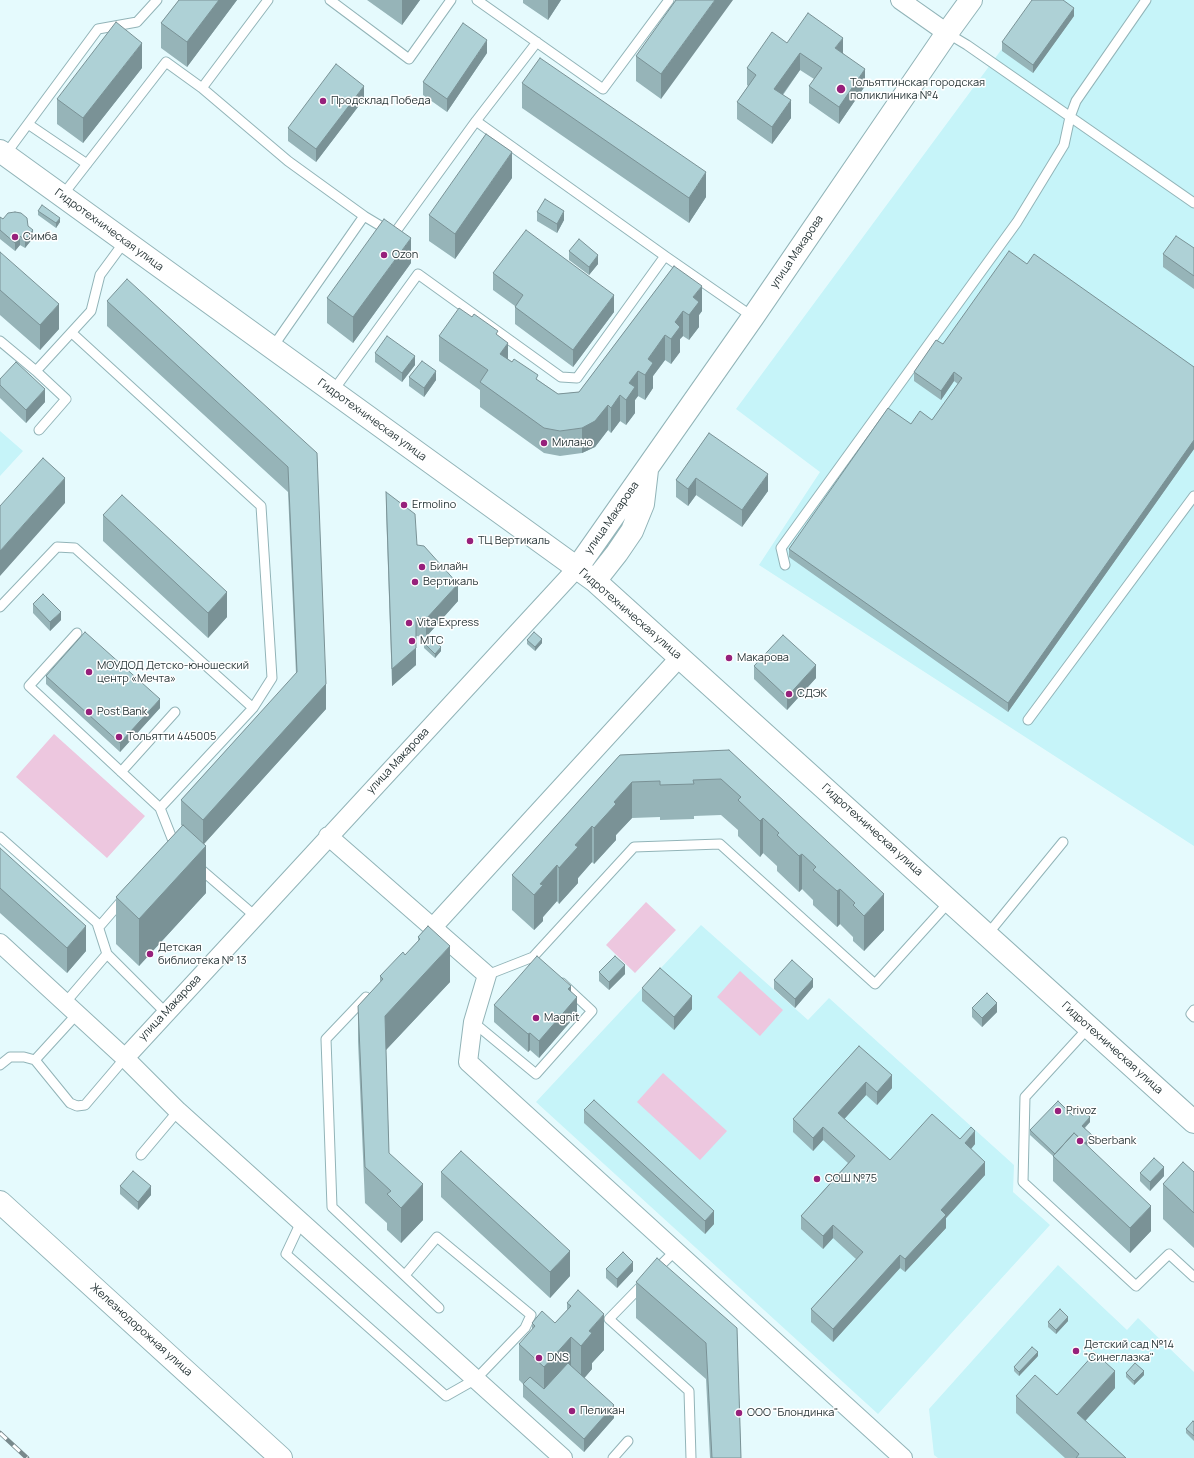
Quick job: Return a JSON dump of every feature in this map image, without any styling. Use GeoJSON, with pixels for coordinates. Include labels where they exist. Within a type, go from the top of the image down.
{"type":"FeatureCollection","features":[{"type":"Feature","properties":{"kind":"main road","name":"улица Макарова"},"geometry":{"type":"LineString","coordinates":[[577,568],[753,317],[971,0]]}},
{"type":"Feature","properties":{"kind":"main road","name":"Гидротехническая улица"},"geometry":{"type":"LineString","coordinates":[[3,153],[595,581],[1089,1027],[1192,1117]]}},
{"type":"Feature","properties":{"kind":"main road"},"geometry":{"type":"LineString","coordinates":[[595,581],[632,531],[643,504],[648,466]]}},
{"type":"Feature","properties":{"kind":"main road","name":"Железнодорожная улица"},"geometry":{"type":"LineString","coordinates":[[0,1202],[281,1458]]}},
{"type":"Feature","properties":{"kind":"street"},"geometry":{"type":"LineString","coordinates":[[900,0],[947,33]]}},
{"type":"Feature","properties":{"kind":"street","name":"улица Макарова"},"geometry":{"type":"LineString","coordinates":[[125,1058],[328,836],[577,568]]}},
{"type":"Feature","properties":{"kind":"street"},"geometry":{"type":"LineString","coordinates":[[555,592],[595,581]]}},
{"type":"Feature","properties":{"kind":"street"},"geometry":{"type":"LineString","coordinates":[[431,930],[680,657]]}},
{"type":"Feature","properties":{"kind":"street"},"geometry":{"type":"LineString","coordinates":[[328,836],[431,930],[487,975],[473,1022],[468,1062],[903,1458]]}},
{"type":"Feature","properties":{"kind":"street"},"geometry":{"type":"LineString","coordinates":[[0,943],[125,1058],[178,1111],[563,1458]]}},
{"type":"Feature","properties":{"kind":"lane"},"geometry":{"type":"LineString","coordinates":[[3,153],[28,124],[98,29],[137,22],[157,0]]}},
{"type":"Feature","properties":{"kind":"lane"},"geometry":{"type":"LineString","coordinates":[[202,88],[268,0]]}},
{"type":"Feature","properties":{"kind":"lane"},"geometry":{"type":"LineString","coordinates":[[330,0],[409,59],[451,0]]}},
{"type":"Feature","properties":{"kind":"lane"},"geometry":{"type":"LineString","coordinates":[[477,0],[603,88],[669,0]]}},
{"type":"Feature","properties":{"kind":"lane"},"geometry":{"type":"LineString","coordinates":[[785,565],[781,548],[1017,222],[1064,145],[1070,117],[1076,101],[1146,0]]}},
{"type":"Feature","properties":{"kind":"lane"},"geometry":{"type":"LineString","coordinates":[[947,33],[967,45],[1194,203]]}},
{"type":"Feature","properties":{"kind":"lane"},"geometry":{"type":"LineString","coordinates":[[62,196],[166,62],[202,88],[288,161],[364,216],[394,234],[476,121],[537,42]]}},
{"type":"Feature","properties":{"kind":"lane"},"geometry":{"type":"LineString","coordinates":[[476,121],[753,317]]}},
{"type":"Feature","properties":{"kind":"lane"},"geometry":{"type":"LineString","coordinates":[[28,124],[86,164]]}},
{"type":"Feature","properties":{"kind":"lane"},"geometry":{"type":"LineString","coordinates":[[272,348],[364,216]]}},
{"type":"Feature","properties":{"kind":"lane"},"geometry":{"type":"LineString","coordinates":[[36,372],[91,311],[100,275],[125,241]]}},
{"type":"Feature","properties":{"kind":"lane"},"geometry":{"type":"LineString","coordinates":[[332,391],[418,274],[560,377],[577,378],[665,256]]}},
{"type":"Feature","properties":{"kind":"lane"},"geometry":{"type":"LineString","coordinates":[[72,333],[261,506],[272,678],[253,708],[160,808]]}},
{"type":"Feature","properties":{"kind":"lane"},"geometry":{"type":"LineString","coordinates":[[0,341],[20,362],[36,372],[66,400],[39,430]]}},
{"type":"Feature","properties":{"kind":"lane"},"geometry":{"type":"LineString","coordinates":[[1028,720],[1194,496]]}},
{"type":"Feature","properties":{"kind":"lane"},"geometry":{"type":"LineString","coordinates":[[0,607],[57,547],[75,548],[253,708]]}},
{"type":"Feature","properties":{"kind":"lane"},"geometry":{"type":"LineString","coordinates":[[77,633],[29,686],[160,808],[171,846],[175,846],[255,916]]}},
{"type":"Feature","properties":{"kind":"lane"},"geometry":{"type":"LineString","coordinates":[[121,772],[175,712]]}},
{"type":"Feature","properties":{"kind":"lane"},"geometry":{"type":"LineString","coordinates":[[0,837],[98,924],[107,954],[166,1013]]}},
{"type":"Feature","properties":{"kind":"lane"},"geometry":{"type":"LineString","coordinates":[[987,934],[1063,842]]}},
{"type":"Feature","properties":{"kind":"lane"},"geometry":{"type":"LineString","coordinates":[[487,975],[536,960],[634,847],[720,844],[875,984],[950,901]]}},
{"type":"Feature","properties":{"kind":"lane"},"geometry":{"type":"LineString","coordinates":[[99,927],[132,890]]}},
{"type":"Feature","properties":{"kind":"lane"},"geometry":{"type":"LineString","coordinates":[[35,1060],[107,954]]}},
{"type":"Feature","properties":{"kind":"lane"},"geometry":{"type":"LineString","coordinates":[[473,1022],[536,1074],[592,1011],[557,978]]}},
{"type":"Feature","properties":{"kind":"lane"},"geometry":{"type":"LineString","coordinates":[[371,993],[326,1039],[332,1207],[439,1308]]}},
{"type":"Feature","properties":{"kind":"lane"},"geometry":{"type":"LineString","coordinates":[[1194,1010],[1191,1014],[1194,1017]]}},
{"type":"Feature","properties":{"kind":"lane"},"geometry":{"type":"LineString","coordinates":[[1089,1027],[1025,1097],[1023,1182],[1136,1286],[1169,1254],[1194,1277]]}},
{"type":"Feature","properties":{"kind":"lane"},"geometry":{"type":"LineString","coordinates":[[0,1065],[10,1057],[24,1057],[35,1060],[70,1103],[77,1106],[85,1105],[125,1058]]}},
{"type":"Feature","properties":{"kind":"lane"},"geometry":{"type":"LineString","coordinates":[[141,1155],[178,1111]]}},
{"type":"Feature","properties":{"kind":"lane"},"geometry":{"type":"LineString","coordinates":[[301,1222],[286,1254],[446,1396],[476,1379],[525,1328],[531,1315],[437,1237],[405,1275]]}},
{"type":"Feature","properties":{"kind":"lane"},"geometry":{"type":"LineString","coordinates":[[675,1251],[609,1319],[689,1392],[691,1458]]}},
{"type":"Feature","properties":{"kind":"lane"},"geometry":{"type":"LineString","coordinates":[[613,1458],[628,1441]]}},
{"type":"Feature","properties":{"kind":"shaded area"},"geometry":{"type":"Polygon","coordinates":[[[1038,0],[1194,0],[1194,846],[759,565],[820,472],[736,409],[1038,0]]]}},
{"type":"Feature","properties":{"kind":"shaded area"},"geometry":{"type":"Polygon","coordinates":[[[0,431],[23,451],[0,476],[0,431]]]}},
{"type":"Feature","properties":{"kind":"shaded area"},"geometry":{"type":"Polygon","coordinates":[[[54,734],[145,816],[107,858],[16,777],[54,734]]]}},
{"type":"Feature","properties":{"kind":"shaded area"},"geometry":{"type":"Polygon","coordinates":[[[646,902],[676,930],[635,973],[606,945],[646,902]]]}},
{"type":"Feature","properties":{"kind":"shaded area","name":"СОШ №75"},"geometry":{"type":"Polygon","coordinates":[[[701,925],[808,1020],[829,998],[1014,1165],[1013,1192],[1050,1225],[878,1414],[536,1102],[701,925]]]}},
{"type":"Feature","properties":{"kind":"shaded area"},"geometry":{"type":"Polygon","coordinates":[[[740,971],[783,1010],[760,1036],[717,997],[740,971]]]}},
{"type":"Feature","properties":{"kind":"shaded area"},"geometry":{"type":"Polygon","coordinates":[[[663,1073],[727,1131],[700,1160],[637,1102],[663,1073]]]}},
{"type":"Feature","properties":{"kind":"shaded area","name":"Детский сад №14 \"Синеглазка\""},"geometry":{"type":"Polygon","coordinates":[[[1058,1265],[1127,1330],[1138,1318],[1194,1372],[1194,1458],[938,1458],[934,1455],[929,1409],[1058,1265]]]}},
{"type":"Feature","properties":{"kind":"building"},"geometry":{"type":"Polygon","coordinates":[[[179,0],[219,0],[187,42],[161,23],[179,0]]]}},
{"type":"Feature","properties":{"kind":"building"},"geometry":{"type":"Polygon","coordinates":[[[676,0],[715,0],[661,74],[636,56],[676,0]]]}},
{"type":"Feature","properties":{"kind":"building"},"geometry":{"type":"Polygon","coordinates":[[[1032,0],[1063,0],[1074,8],[1033,65],[1002,42],[1032,0]]]}},
{"type":"Feature","properties":{"kind":"building","name":"Тольяттинская городская поликлиника №4"},"geometry":{"type":"Polygon","coordinates":[[[808,13],[843,38],[835,48],[865,69],[839,107],[809,86],[822,68],[800,53],[774,89],[791,100],[772,127],[737,102],[756,75],[747,68],[772,32],[787,43],[808,13]]]}},
{"type":"Feature","properties":{"kind":"building"},"geometry":{"type":"Polygon","coordinates":[[[116,22],[142,43],[83,118],[57,99],[116,22]]]}},
{"type":"Feature","properties":{"kind":"building"},"geometry":{"type":"Polygon","coordinates":[[[463,23],[487,40],[447,99],[423,82],[463,23]]]}},
{"type":"Feature","properties":{"kind":"building"},"geometry":{"type":"Polygon","coordinates":[[[540,58],[706,172],[689,198],[522,83],[540,58]]]}},
{"type":"Feature","properties":{"kind":"building"},"geometry":{"type":"Polygon","coordinates":[[[336,64],[364,86],[316,149],[288,128],[336,64]]]}},
{"type":"Feature","properties":{"kind":"building"},"geometry":{"type":"Polygon","coordinates":[[[486,134],[512,152],[455,234],[429,215],[486,134]]]}},
{"type":"Feature","properties":{"kind":"building"},"geometry":{"type":"Polygon","coordinates":[[[545,199],[564,211],[557,224],[537,212],[545,199]]]}},
{"type":"Feature","properties":{"kind":"building"},"geometry":{"type":"Polygon","coordinates":[[[42,205],[60,218],[56,223],[38,211],[42,205]]]}},
{"type":"Feature","properties":{"kind":"building"},"geometry":{"type":"Polygon","coordinates":[[[8,213],[21,213],[27,218],[28,226],[33,230],[25,240],[20,236],[15,243],[0,230],[0,217],[3,219],[8,213]]]}},
{"type":"Feature","properties":{"kind":"building"},"geometry":{"type":"Polygon","coordinates":[[[384,219],[411,238],[353,317],[327,298],[384,219]]]}},
{"type":"Feature","properties":{"kind":"building"},"geometry":{"type":"Polygon","coordinates":[[[526,230],[614,295],[573,350],[515,307],[523,295],[493,273],[526,230]]]}},
{"type":"Feature","properties":{"kind":"building"},"geometry":{"type":"Polygon","coordinates":[[[1176,236],[1194,248],[1194,276],[1163,254],[1176,236]]]}},
{"type":"Feature","properties":{"kind":"building"},"geometry":{"type":"Polygon","coordinates":[[[579,239],[598,255],[589,267],[569,251],[579,239]]]}},
{"type":"Feature","properties":{"kind":"building"},"geometry":{"type":"Polygon","coordinates":[[[1009,251],[1027,264],[1034,254],[1194,367],[1194,440],[1008,703],[789,549],[888,408],[911,424],[920,411],[932,420],[962,378],[954,372],[941,391],[914,372],[936,340],[943,344],[1009,251]]]}},
{"type":"Feature","properties":{"kind":"building"},"geometry":{"type":"Polygon","coordinates":[[[0,252],[59,304],[40,325],[0,290],[0,252]]]}},
{"type":"Feature","properties":{"kind":"building"},"geometry":{"type":"Polygon","coordinates":[[[674,266],[702,286],[693,297],[699,302],[689,315],[683,311],[675,322],[680,327],[671,339],[665,335],[648,359],[653,363],[645,375],[638,371],[629,383],[635,387],[626,400],[620,395],[611,408],[608,405],[595,421],[582,428],[560,431],[544,428],[480,382],[488,370],[439,336],[459,308],[472,317],[474,314],[498,331],[496,334],[508,343],[500,354],[512,362],[514,359],[538,375],[536,379],[558,394],[579,392],[674,266]]]}},
{"type":"Feature","properties":{"kind":"building"},"geometry":{"type":"Polygon","coordinates":[[[127,279],[317,453],[326,684],[203,820],[181,800],[297,672],[288,467],[107,301],[127,279]]]}},
{"type":"Feature","properties":{"kind":"building"},"geometry":{"type":"Polygon","coordinates":[[[387,336],[415,356],[402,373],[375,353],[387,336]]]}},
{"type":"Feature","properties":{"kind":"building"},"geometry":{"type":"Polygon","coordinates":[[[422,361],[436,371],[424,388],[409,377],[422,361]]]}},
{"type":"Feature","properties":{"kind":"building"},"geometry":{"type":"Polygon","coordinates":[[[16,362],[45,389],[26,410],[0,385],[0,379],[16,362]]]}},
{"type":"Feature","properties":{"kind":"building"},"geometry":{"type":"Polygon","coordinates":[[[709,433],[768,474],[742,510],[696,478],[688,489],[676,480],[709,433]]]}},
{"type":"Feature","properties":{"kind":"building"},"geometry":{"type":"Polygon","coordinates":[[[43,458],[65,478],[0,551],[0,506],[43,458]]]}},
{"type":"Feature","properties":{"kind":"building","name":"Вертикаль"},"geometry":{"type":"Polygon","coordinates":[[[386,492],[415,514],[417,545],[424,546],[458,584],[426,619],[416,618],[416,648],[392,669],[386,492]]]}},
{"type":"Feature","properties":{"kind":"building"},"geometry":{"type":"Polygon","coordinates":[[[122,495],[227,592],[208,613],[103,515],[122,495]]]}},
{"type":"Feature","properties":{"kind":"building"},"geometry":{"type":"Polygon","coordinates":[[[43,594],[61,612],[50,622],[33,604],[43,594]]]}},
{"type":"Feature","properties":{"kind":"building"},"geometry":{"type":"Polygon","coordinates":[[[85,632],[160,699],[120,743],[46,676],[85,632]]]}},
{"type":"Feature","properties":{"kind":"building"},"geometry":{"type":"Polygon","coordinates":[[[534,632],[542,639],[535,647],[527,640],[534,632]]]}},
{"type":"Feature","properties":{"kind":"building"},"geometry":{"type":"Polygon","coordinates":[[[783,635],[816,665],[787,697],[754,666],[783,635]]]}},
{"type":"Feature","properties":{"kind":"building"},"geometry":{"type":"Polygon","coordinates":[[[430,636],[441,647],[435,654],[424,643],[430,636]]]}},
{"type":"Feature","properties":{"kind":"building"},"geometry":{"type":"Polygon","coordinates":[[[729,750],[884,894],[864,916],[853,905],[855,903],[840,889],[837,891],[813,870],[816,867],[802,854],[799,856],[777,835],[779,833],[763,818],[760,821],[738,800],[741,797],[721,779],[693,780],[694,784],[660,785],[660,781],[632,782],[614,802],[616,804],[594,828],[592,826],[575,845],[578,847],[559,868],[557,865],[540,884],[543,885],[534,895],[512,875],[620,755],[729,750]]]}},
{"type":"Feature","properties":{"kind":"building"},"geometry":{"type":"Polygon","coordinates":[[[183,825],[206,846],[139,919],[116,897],[183,825]]]}},
{"type":"Feature","properties":{"kind":"building"},"geometry":{"type":"Polygon","coordinates":[[[0,848],[86,926],[67,948],[0,888],[0,848]]]}},
{"type":"Feature","properties":{"kind":"building"},"geometry":{"type":"Polygon","coordinates":[[[428,926],[450,946],[385,1016],[389,1153],[423,1184],[401,1208],[387,1194],[391,1191],[365,1167],[358,1006],[383,979],[380,976],[403,952],[405,955],[420,939],[418,937],[428,926]]]}},
{"type":"Feature","properties":{"kind":"building","name":"Magnit"},"geometry":{"type":"Polygon","coordinates":[[[537,956],[571,986],[568,989],[577,997],[539,1041],[530,1033],[528,1034],[494,1005],[537,956]]]}},
{"type":"Feature","properties":{"kind":"building"},"geometry":{"type":"Polygon","coordinates":[[[615,956],[625,965],[609,982],[599,972],[615,956]]]}},
{"type":"Feature","properties":{"kind":"building"},"geometry":{"type":"Polygon","coordinates":[[[792,960],[813,979],[795,999],[774,980],[792,960]]]}},
{"type":"Feature","properties":{"kind":"building"},"geometry":{"type":"Polygon","coordinates":[[[660,968],[692,996],[674,1017],[642,988],[660,968]]]}},
{"type":"Feature","properties":{"kind":"building"},"geometry":{"type":"Polygon","coordinates":[[[987,993],[997,1003],[982,1018],[972,1008],[987,993]]]}},
{"type":"Feature","properties":{"kind":"building"},"geometry":{"type":"Polygon","coordinates":[[[859,1046],[892,1075],[877,1092],[866,1082],[838,1113],[890,1160],[932,1114],[960,1139],[971,1127],[975,1131],[965,1143],[985,1162],[941,1210],[946,1215],[905,1259],[900,1255],[833,1329],[811,1309],[863,1252],[833,1225],[823,1236],[801,1216],[855,1156],[823,1127],[813,1138],[793,1119],[859,1046]]]}},
{"type":"Feature","properties":{"kind":"building"},"geometry":{"type":"Polygon","coordinates":[[[594,1100],[714,1211],[705,1221],[584,1110],[594,1100]]]}},
{"type":"Feature","properties":{"kind":"building"},"geometry":{"type":"Polygon","coordinates":[[[1058,1101],[1073,1116],[1080,1108],[1090,1117],[1082,1126],[1092,1135],[1085,1143],[1074,1133],[1055,1154],[1030,1130],[1058,1101]]]}},
{"type":"Feature","properties":{"kind":"building"},"geometry":{"type":"Polygon","coordinates":[[[1074,1133],[1151,1206],[1130,1228],[1053,1156],[1074,1133]]]}},
{"type":"Feature","properties":{"kind":"building"},"geometry":{"type":"Polygon","coordinates":[[[461,1151],[570,1251],[550,1272],[441,1172],[461,1151]]]}},
{"type":"Feature","properties":{"kind":"building"},"geometry":{"type":"Polygon","coordinates":[[[1154,1158],[1164,1167],[1150,1182],[1140,1173],[1154,1158]]]}},
{"type":"Feature","properties":{"kind":"building"},"geometry":{"type":"Polygon","coordinates":[[[1183,1162],[1194,1172],[1194,1213],[1163,1184],[1183,1162]]]}},
{"type":"Feature","properties":{"kind":"building"},"geometry":{"type":"Polygon","coordinates":[[[133,1171],[151,1186],[138,1202],[120,1186],[133,1171]]]}},
{"type":"Feature","properties":{"kind":"building"},"geometry":{"type":"Polygon","coordinates":[[[623,1252],[633,1262],[617,1279],[606,1269],[623,1252]]]}},
{"type":"Feature","properties":{"kind":"building"},"geometry":{"type":"Polygon","coordinates":[[[657,1258],[737,1328],[741,1458],[712,1458],[706,1343],[636,1282],[657,1258]]]}},
{"type":"Feature","properties":{"kind":"building"},"geometry":{"type":"Polygon","coordinates":[[[578,1290],[604,1314],[589,1331],[592,1333],[581,1346],[571,1337],[544,1367],[519,1344],[535,1326],[532,1323],[542,1311],[555,1323],[571,1306],[567,1303],[578,1290]]]}},
{"type":"Feature","properties":{"kind":"building"},"geometry":{"type":"Polygon","coordinates":[[[1060,1309],[1068,1317],[1056,1330],[1048,1322],[1060,1309]]]}},
{"type":"Feature","properties":{"kind":"building"},"geometry":{"type":"Polygon","coordinates":[[[1032,1347],[1038,1352],[1019,1372],[1014,1367],[1032,1347]]]}},
{"type":"Feature","properties":{"kind":"building"},"geometry":{"type":"Polygon","coordinates":[[[1095,1353],[1115,1371],[1077,1413],[1126,1458],[1076,1458],[1079,1454],[1016,1396],[1035,1375],[1057,1395],[1095,1353]]]}},
{"type":"Feature","properties":{"kind":"building","name":"Пеликан"},"geometry":{"type":"Polygon","coordinates":[[[568,1363],[614,1405],[584,1439],[523,1384],[530,1377],[544,1389],[568,1363]]]}},
{"type":"Feature","properties":{"kind":"building"},"geometry":{"type":"Polygon","coordinates":[[[1135,1363],[1144,1371],[1134,1381],[1126,1373],[1135,1363]]]}},
{"type":"Feature","properties":{"kind":"building"},"geometry":{"type":"Polygon","coordinates":[[[1193,1421],[1194,1422],[1194,1436],[1186,1429],[1193,1421]]]}},
{"type":"Feature","properties":{"kind":"railway"},"geometry":{"type":"LineString","coordinates":[[0,1433],[27,1458]]}},
{"type":"Feature","properties":{"kind":"place","name":"Тольяттинская городская поликлиника №4"},"geometry":{"type":"Point","coordinates":[841,89]}},
{"type":"Feature","properties":{"kind":"place","name":"Продсклад Победа"},"geometry":{"type":"Point","coordinates":[323,101]}},
{"type":"Feature","properties":{"kind":"place","name":"Симба"},"geometry":{"type":"Point","coordinates":[15,237]}},
{"type":"Feature","properties":{"kind":"place","name":"Ozon"},"geometry":{"type":"Point","coordinates":[384,255]}},
{"type":"Feature","properties":{"kind":"place","name":"Милано"},"geometry":{"type":"Point","coordinates":[544,443]}},
{"type":"Feature","properties":{"kind":"place","name":"Ermolino"},"geometry":{"type":"Point","coordinates":[404,505]}},
{"type":"Feature","properties":{"kind":"place","name":"ТЦ Вертикаль"},"geometry":{"type":"Point","coordinates":[470,541]}},
{"type":"Feature","properties":{"kind":"place","name":"Билайн"},"geometry":{"type":"Point","coordinates":[422,567]}},
{"type":"Feature","properties":{"kind":"place","name":"Вертикаль"},"geometry":{"type":"Point","coordinates":[415,582]}},
{"type":"Feature","properties":{"kind":"place","name":"Vita Express"},"geometry":{"type":"Point","coordinates":[409,623]}},
{"type":"Feature","properties":{"kind":"place","name":"МТС"},"geometry":{"type":"Point","coordinates":[412,641]}},
{"type":"Feature","properties":{"kind":"place","name":"Макарова"},"geometry":{"type":"Point","coordinates":[729,658]}},
{"type":"Feature","properties":{"kind":"place","name":"МОУДОД Детско-юношеский центр «Мечта»"},"geometry":{"type":"Point","coordinates":[89,672]}},
{"type":"Feature","properties":{"kind":"place","name":"СДЭК"},"geometry":{"type":"Point","coordinates":[789,694]}},
{"type":"Feature","properties":{"kind":"place","name":"Post Bank"},"geometry":{"type":"Point","coordinates":[89,712]}},
{"type":"Feature","properties":{"kind":"place","name":"Тольятти 445005"},"geometry":{"type":"Point","coordinates":[119,737]}},
{"type":"Feature","properties":{"kind":"place","name":"Детская библиотека № 13"},"geometry":{"type":"Point","coordinates":[150,954]}},
{"type":"Feature","properties":{"kind":"place","name":"Magnit"},"geometry":{"type":"Point","coordinates":[536,1018]}},
{"type":"Feature","properties":{"kind":"place","name":"Privoz"},"geometry":{"type":"Point","coordinates":[1058,1111]}},
{"type":"Feature","properties":{"kind":"place","name":"Sberbank"},"geometry":{"type":"Point","coordinates":[1080,1141]}},
{"type":"Feature","properties":{"kind":"place","name":"СОШ №75"},"geometry":{"type":"Point","coordinates":[817,1179]}},
{"type":"Feature","properties":{"kind":"place","name":"Детский сад №14 \"Синеглазка\""},"geometry":{"type":"Point","coordinates":[1076,1351]}},
{"type":"Feature","properties":{"kind":"place","name":"DNS"},"geometry":{"type":"Point","coordinates":[539,1358]}},
{"type":"Feature","properties":{"kind":"place","name":"Пеликан"},"geometry":{"type":"Point","coordinates":[572,1411]}},
{"type":"Feature","properties":{"kind":"place","name":"ООО \"Блондинка\""},"geometry":{"type":"Point","coordinates":[739,1413]}}]}
